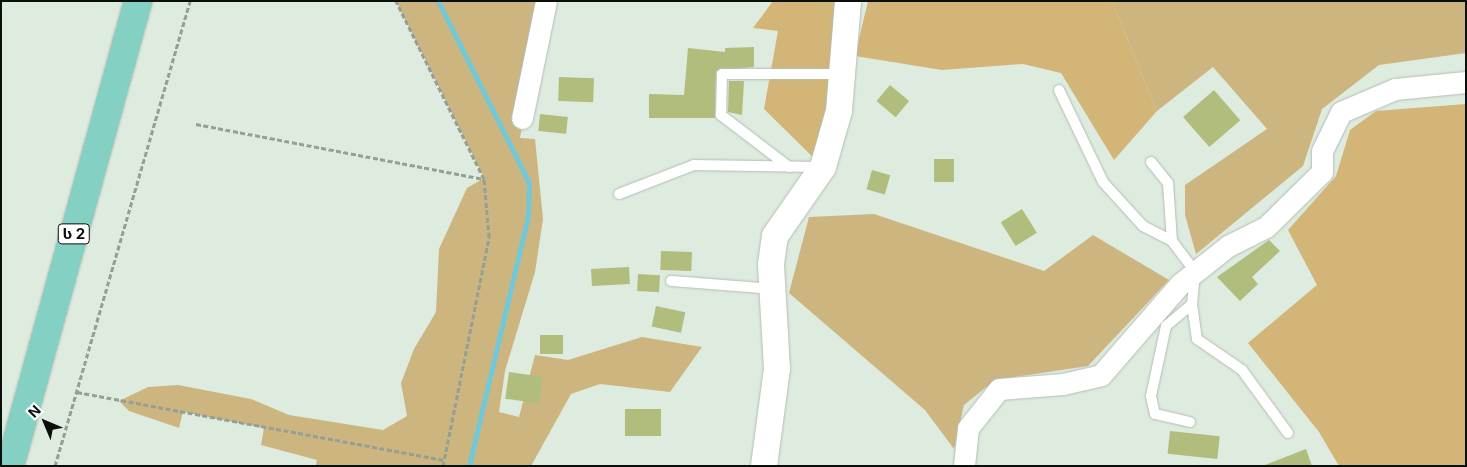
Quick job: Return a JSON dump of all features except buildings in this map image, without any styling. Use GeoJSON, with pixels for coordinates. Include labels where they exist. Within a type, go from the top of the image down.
{"type":"FeatureCollection","features":[{"type":"Feature","properties":{"kind":"highway","name":"ს 2"},"geometry":{"type":"LineString","coordinates":[[10,466],[138,1]]}},
{"type":"Feature","properties":{"kind":"street"},"geometry":{"type":"LineString","coordinates":[[522,118],[546,1]]}},
{"type":"Feature","properties":{"kind":"street"},"geometry":{"type":"LineString","coordinates":[[764,466],[777,369],[774,289],[775,236],[823,167],[839,111],[848,1]]}},
{"type":"Feature","properties":{"kind":"street"},"geometry":{"type":"LineString","coordinates":[[964,466],[968,428],[999,390],[1063,384],[1101,375],[1164,299],[1195,271],[1228,246],[1266,227],[1322,172],[1322,151],[1342,112],[1395,89],[1466,82]]}},
{"type":"Feature","properties":{"kind":"lane"},"geometry":{"type":"LineString","coordinates":[[790,167],[721,115],[722,74],[841,74]]}},
{"type":"Feature","properties":{"kind":"lane"},"geometry":{"type":"LineString","coordinates":[[1058,90],[1103,182],[1143,226],[1172,240],[1195,271],[1192,304],[1197,340],[1242,370],[1288,433]]}},
{"type":"Feature","properties":{"kind":"lane"},"geometry":{"type":"LineString","coordinates":[[1151,162],[1168,183],[1172,240]]}},
{"type":"Feature","properties":{"kind":"lane"},"geometry":{"type":"LineString","coordinates":[[618,194],[694,165],[823,167]]}},
{"type":"Feature","properties":{"kind":"lane"},"geometry":{"type":"LineString","coordinates":[[671,282],[774,289]]}},
{"type":"Feature","properties":{"kind":"lane"},"geometry":{"type":"LineString","coordinates":[[1190,422],[1155,414],[1151,396],[1166,326],[1192,304]]}},
{"type":"Feature","properties":{"kind":"path"},"geometry":{"type":"LineString","coordinates":[[55,466],[190,1]]}},
{"type":"Feature","properties":{"kind":"path"},"geometry":{"type":"LineString","coordinates":[[396,1],[484,178],[489,237],[443,466]]}},
{"type":"Feature","properties":{"kind":"path"},"geometry":{"type":"LineString","coordinates":[[196,124],[484,178]]}},
{"type":"Feature","properties":{"kind":"path"},"geometry":{"type":"LineString","coordinates":[[77,392],[374,449],[444,460]]}},
{"type":"Feature","properties":{"kind":"shaded area"},"geometry":{"type":"Polygon","coordinates":[[[396,1],[546,1],[520,138],[535,139],[543,219],[535,272],[505,371],[499,412],[519,417],[535,355],[568,360],[642,337],[702,347],[670,392],[600,384],[571,394],[531,466],[316,466],[317,460],[261,445],[264,428],[183,412],[179,428],[129,411],[119,401],[148,387],[178,385],[251,399],[289,415],[383,430],[407,416],[401,383],[414,349],[436,312],[439,249],[467,188],[484,178],[396,1]]]}},
{"type":"Feature","properties":{"kind":"shaded area"},"geometry":{"type":"Polygon","coordinates":[[[773,1],[848,1],[823,167],[764,109],[778,31],[753,28],[773,1]]]}},
{"type":"Feature","properties":{"kind":"shaded area"},"geometry":{"type":"Polygon","coordinates":[[[868,1],[1112,1],[1157,111],[1114,160],[1061,73],[1023,64],[942,70],[855,56],[868,1]]]}},
{"type":"Feature","properties":{"kind":"shaded area"},"geometry":{"type":"Polygon","coordinates":[[[1112,1],[1466,1],[1466,53],[1379,65],[1322,109],[1303,166],[1196,254],[1185,215],[1185,185],[1267,129],[1213,67],[1157,111],[1112,1]]]}},
{"type":"Feature","properties":{"kind":"shaded area"},"geometry":{"type":"Polygon","coordinates":[[[1466,104],[1466,466],[1339,466],[1319,432],[1248,343],[1317,285],[1288,230],[1336,176],[1350,130],[1376,111],[1466,104]]]}},
{"type":"Feature","properties":{"kind":"shaded area"},"geometry":{"type":"Polygon","coordinates":[[[874,214],[1044,271],[1093,235],[1169,280],[1088,366],[995,380],[964,405],[954,449],[925,410],[789,293],[809,217],[874,214]]]}},
{"type":"Feature","properties":{"kind":"waterway"},"geometry":{"type":"LineString","coordinates":[[438,1],[529,183],[528,216],[469,466]]}}]}
